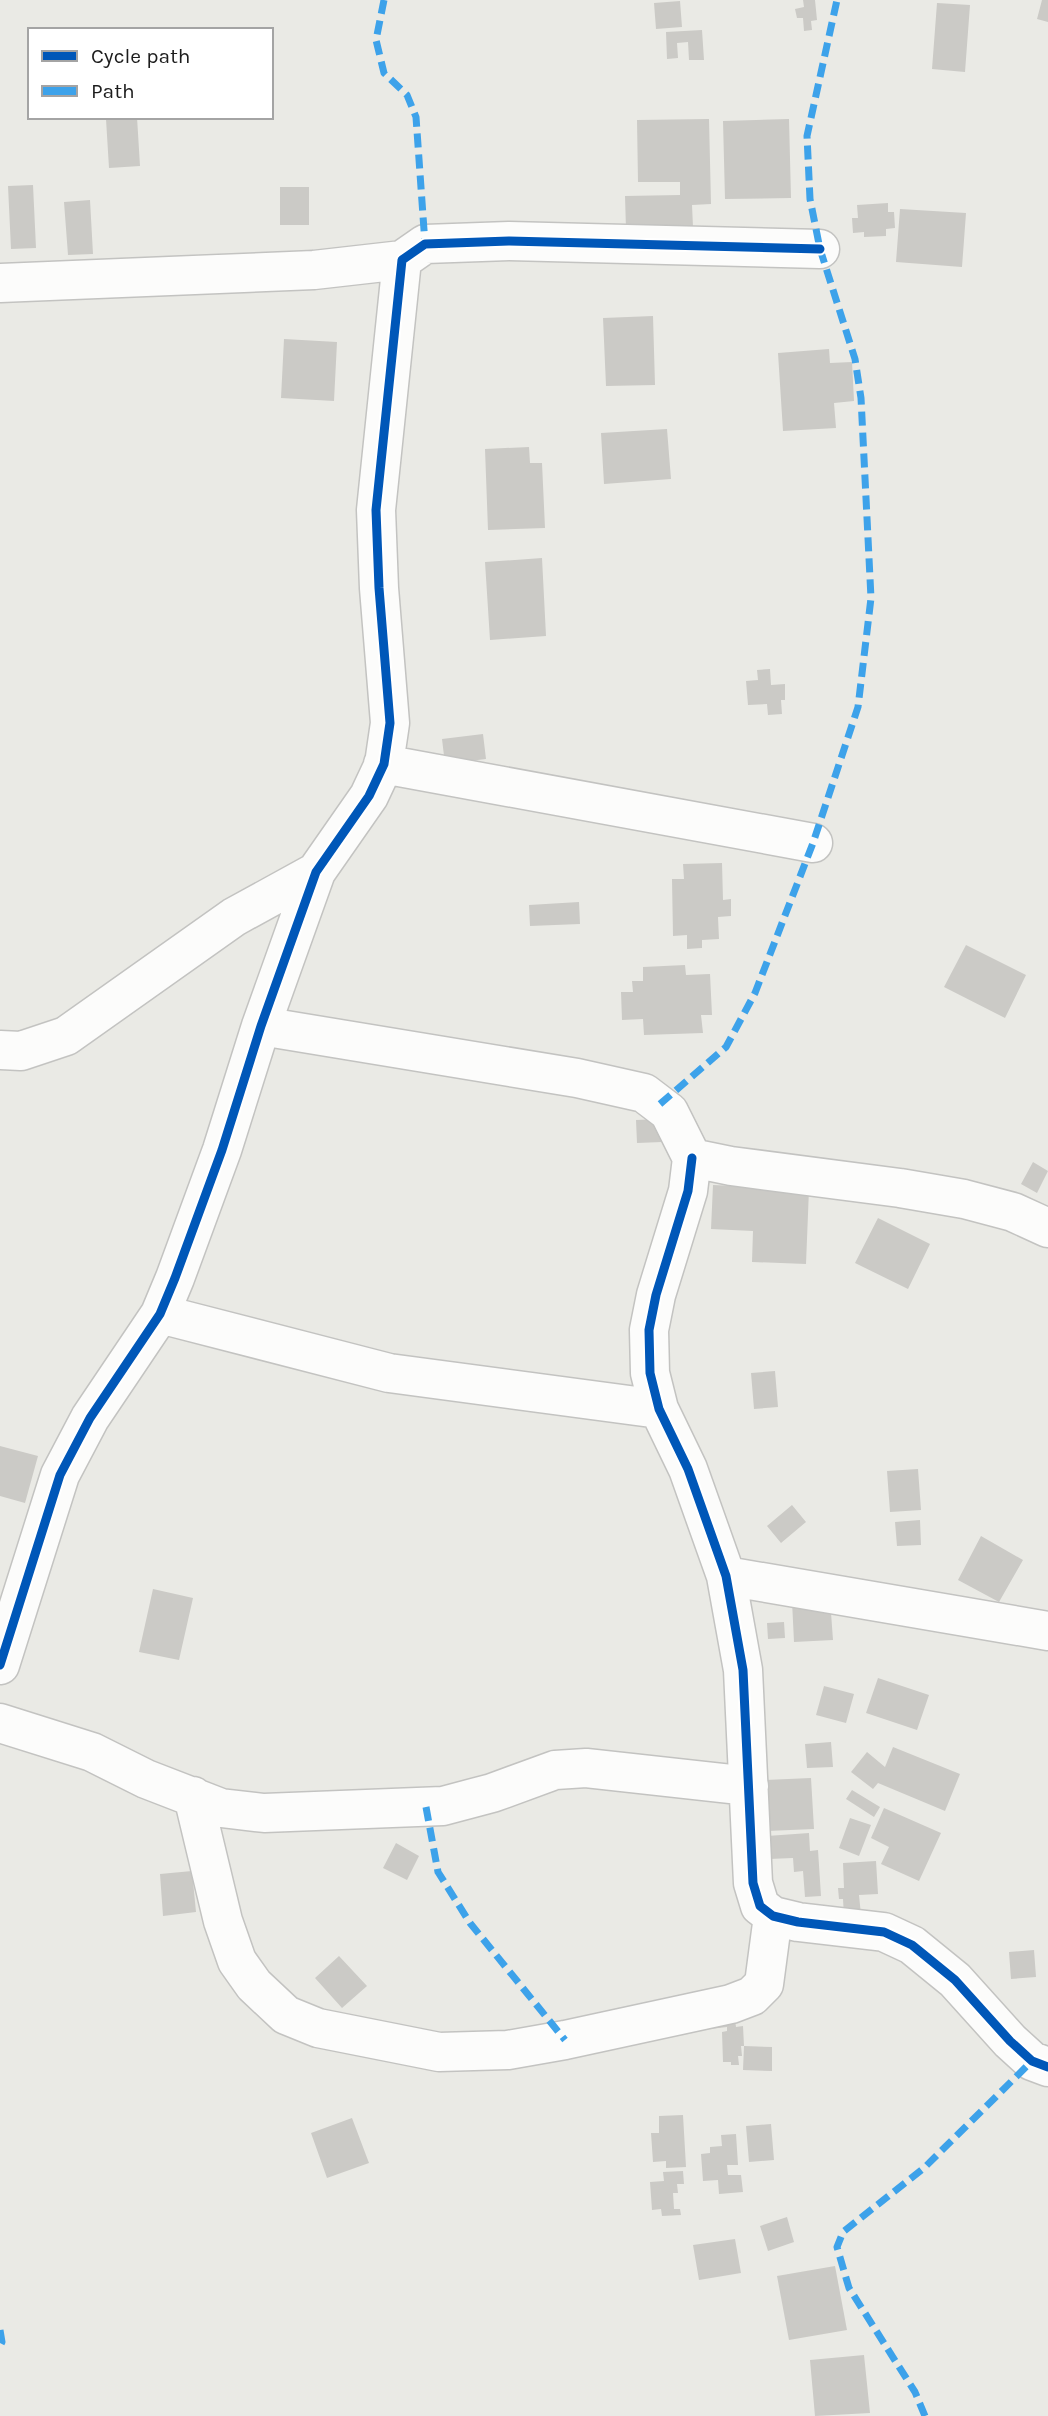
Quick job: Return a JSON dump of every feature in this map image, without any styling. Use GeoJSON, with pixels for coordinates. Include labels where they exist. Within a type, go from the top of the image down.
{"type":"FeatureCollection","features":[{"type":"Feature","properties":{"kind":"street"},"geometry":{"type":"LineString","coordinates":[[0,283],[314,270],[402,260],[425,244],[460,242],[820,249]]}},
{"type":"Feature","properties":{"kind":"street"},"geometry":{"type":"LineString","coordinates":[[0,1665],[60,1475],[90,1418],[160,1314],[222,1150],[261,1026],[316,872],[369,796],[383,764],[390,723],[379,588],[376,510],[402,260]]}},
{"type":"Feature","properties":{"kind":"street"},"geometry":{"type":"LineString","coordinates":[[383,764],[813,843]]}},
{"type":"Feature","properties":{"kind":"street"},"geometry":{"type":"LineString","coordinates":[[0,1050],[20,1051],[66,1036],[234,916],[316,872]]}},
{"type":"Feature","properties":{"kind":"street"},"geometry":{"type":"LineString","coordinates":[[261,1026],[577,1078],[644,1093],[669,1112],[692,1158],[688,1191],[656,1294],[649,1330],[650,1373],[659,1409],[688,1469],[726,1576],[743,1670],[753,1883],[760,1906],[773,1916],[798,1922],[884,1932],[912,1945],[955,1980],[1010,2041],[1032,2061],[1048,2067]]}},
{"type":"Feature","properties":{"kind":"street"},"geometry":{"type":"LineString","coordinates":[[692,1158],[964,1199],[1013,1212],[1048,1228]]}},
{"type":"Feature","properties":{"kind":"street"},"geometry":{"type":"LineString","coordinates":[[160,1314],[389,1373],[659,1409]]}},
{"type":"Feature","properties":{"kind":"street"},"geometry":{"type":"LineString","coordinates":[[726,1576],[1048,1631]]}},
{"type":"Feature","properties":{"kind":"street"},"geometry":{"type":"LineString","coordinates":[[0,1723],[92,1752],[146,1779],[221,1808],[264,1813],[443,1806],[492,1793],[555,1770],[586,1768],[749,1786]]}},
{"type":"Feature","properties":{"kind":"street"},"geometry":{"type":"LineString","coordinates":[[193,1796],[223,1921],[237,1961],[254,1985],[286,2015],[317,2028],[439,2052],[508,2050],[731,2004],[752,1996],[764,1984],[773,1916]]}},
{"type":"Feature","properties":{"kind":"building"},"geometry":{"type":"Polygon","coordinates":[[[803,0],[815,0],[817,20],[811,21],[812,30],[804,31],[803,18],[797,18],[795,9],[804,7],[803,0]]]}},
{"type":"Feature","properties":{"kind":"building"},"geometry":{"type":"Polygon","coordinates":[[[1042,0],[1048,0],[1048,22],[1037,19],[1042,0]]]}},
{"type":"Feature","properties":{"kind":"building"},"geometry":{"type":"Polygon","coordinates":[[[680,1],[682,27],[656,29],[654,3],[680,1]]]}},
{"type":"Feature","properties":{"kind":"building"},"geometry":{"type":"Polygon","coordinates":[[[937,3],[970,5],[965,72],[932,69],[937,3]]]}},
{"type":"Feature","properties":{"kind":"building"},"geometry":{"type":"Polygon","coordinates":[[[702,30],[704,60],[689,60],[688,42],[677,43],[678,58],[667,59],[666,32],[702,30]]]}},
{"type":"Feature","properties":{"kind":"building"},"geometry":{"type":"Polygon","coordinates":[[[106,119],[137,119],[140,166],[109,168],[106,119]]]}},
{"type":"Feature","properties":{"kind":"building"},"geometry":{"type":"Polygon","coordinates":[[[709,119],[711,204],[692,205],[693,227],[626,229],[625,196],[680,195],[680,182],[638,182],[637,120],[709,119]]]}},
{"type":"Feature","properties":{"kind":"building"},"geometry":{"type":"Polygon","coordinates":[[[789,119],[791,198],[725,199],[723,121],[789,119]]]}},
{"type":"Feature","properties":{"kind":"building"},"geometry":{"type":"Polygon","coordinates":[[[33,185],[36,248],[11,249],[8,186],[33,185]]]}},
{"type":"Feature","properties":{"kind":"building"},"geometry":{"type":"Polygon","coordinates":[[[280,187],[309,187],[309,225],[280,225],[280,187]]]}},
{"type":"Feature","properties":{"kind":"building"},"geometry":{"type":"Polygon","coordinates":[[[90,200],[93,254],[68,255],[64,202],[90,200]]]}},
{"type":"Feature","properties":{"kind":"building"},"geometry":{"type":"Polygon","coordinates":[[[888,203],[888,212],[894,212],[895,228],[886,229],[886,236],[864,237],[864,232],[853,233],[852,218],[858,218],[857,205],[888,203]]]}},
{"type":"Feature","properties":{"kind":"building"},"geometry":{"type":"Polygon","coordinates":[[[900,209],[966,213],[962,267],[896,262],[900,209]]]}},
{"type":"Feature","properties":{"kind":"building"},"geometry":{"type":"Polygon","coordinates":[[[653,316],[655,385],[606,386],[603,318],[653,316]]]}},
{"type":"Feature","properties":{"kind":"building"},"geometry":{"type":"Polygon","coordinates":[[[284,339],[337,342],[334,401],[281,398],[284,339]]]}},
{"type":"Feature","properties":{"kind":"building"},"geometry":{"type":"Polygon","coordinates":[[[829,349],[830,363],[852,362],[854,401],[834,403],[836,428],[783,431],[778,353],[829,349]]]}},
{"type":"Feature","properties":{"kind":"building"},"geometry":{"type":"Polygon","coordinates":[[[667,429],[671,479],[604,484],[601,433],[667,429]]]}},
{"type":"Feature","properties":{"kind":"building"},"geometry":{"type":"Polygon","coordinates":[[[529,447],[530,463],[542,463],[545,528],[488,530],[485,449],[529,447]]]}},
{"type":"Feature","properties":{"kind":"building"},"geometry":{"type":"Polygon","coordinates":[[[542,558],[546,636],[490,640],[485,562],[542,558]]]}},
{"type":"Feature","properties":{"kind":"building"},"geometry":{"type":"Polygon","coordinates":[[[770,669],[771,685],[785,684],[785,700],[781,700],[782,714],[768,715],[767,704],[748,705],[746,681],[758,680],[757,670],[770,669]]]}},
{"type":"Feature","properties":{"kind":"building"},"geometry":{"type":"Polygon","coordinates":[[[483,734],[486,759],[445,764],[442,739],[483,734]]]}},
{"type":"Feature","properties":{"kind":"building"},"geometry":{"type":"Polygon","coordinates":[[[722,863],[723,900],[731,899],[731,916],[718,917],[719,939],[702,940],[702,948],[687,949],[687,935],[673,936],[672,879],[684,879],[683,864],[722,863]]]}},
{"type":"Feature","properties":{"kind":"building"},"geometry":{"type":"Polygon","coordinates":[[[579,902],[580,924],[530,926],[529,905],[579,902]]]}},
{"type":"Feature","properties":{"kind":"building"},"geometry":{"type":"Polygon","coordinates":[[[966,945],[1026,975],[1005,1018],[944,987],[966,945]]]}},
{"type":"Feature","properties":{"kind":"building"},"geometry":{"type":"Polygon","coordinates":[[[685,965],[686,975],[710,974],[712,1015],[701,1015],[703,1033],[644,1035],[643,1019],[622,1020],[621,992],[633,992],[632,981],[643,981],[643,967],[685,965]]]}},
{"type":"Feature","properties":{"kind":"building"},"geometry":{"type":"Polygon","coordinates":[[[661,1119],[662,1142],[637,1143],[636,1120],[661,1119]]]}},
{"type":"Feature","properties":{"kind":"building"},"geometry":{"type":"Polygon","coordinates":[[[1033,1162],[1048,1171],[1037,1193],[1021,1184],[1033,1162]]]}},
{"type":"Feature","properties":{"kind":"building"},"geometry":{"type":"Polygon","coordinates":[[[713,1185],[809,1189],[806,1264],[752,1262],[753,1231],[711,1229],[713,1185]]]}},
{"type":"Feature","properties":{"kind":"building"},"geometry":{"type":"Polygon","coordinates":[[[878,1218],[930,1244],[908,1289],[855,1263],[878,1218]]]}},
{"type":"Feature","properties":{"kind":"building"},"geometry":{"type":"Polygon","coordinates":[[[775,1371],[778,1407],[754,1409],[751,1373],[775,1371]]]}},
{"type":"Feature","properties":{"kind":"building"},"geometry":{"type":"Polygon","coordinates":[[[0,1446],[38,1456],[25,1503],[0,1496],[0,1446]]]}},
{"type":"Feature","properties":{"kind":"building"},"geometry":{"type":"Polygon","coordinates":[[[918,1469],[921,1510],[890,1512],[887,1471],[918,1469]]]}},
{"type":"Feature","properties":{"kind":"building"},"geometry":{"type":"Polygon","coordinates":[[[792,1505],[806,1522],[781,1543],[767,1526],[792,1505]]]}},
{"type":"Feature","properties":{"kind":"building"},"geometry":{"type":"Polygon","coordinates":[[[920,1520],[921,1545],[897,1546],[895,1522],[920,1520]]]}},
{"type":"Feature","properties":{"kind":"building"},"geometry":{"type":"Polygon","coordinates":[[[981,1536],[1023,1560],[999,1602],[958,1580],[981,1536]]]}},
{"type":"Feature","properties":{"kind":"building"},"geometry":{"type":"Polygon","coordinates":[[[153,1589],[193,1598],[179,1660],[139,1652],[153,1589]]]}},
{"type":"Feature","properties":{"kind":"building"},"geometry":{"type":"Polygon","coordinates":[[[830,1599],[833,1640],[794,1642],[792,1601],[830,1599]]]}},
{"type":"Feature","properties":{"kind":"building"},"geometry":{"type":"Polygon","coordinates":[[[784,1622],[785,1638],[768,1639],[767,1623],[784,1622]]]}},
{"type":"Feature","properties":{"kind":"building"},"geometry":{"type":"Polygon","coordinates":[[[878,1678],[929,1695],[917,1730],[866,1713],[878,1678]]]}},
{"type":"Feature","properties":{"kind":"building"},"geometry":{"type":"Polygon","coordinates":[[[824,1686],[854,1694],[846,1723],[816,1715],[824,1686]]]}},
{"type":"Feature","properties":{"kind":"building"},"geometry":{"type":"Polygon","coordinates":[[[831,1742],[833,1767],[807,1768],[805,1744],[831,1742]]]}},
{"type":"Feature","properties":{"kind":"building"},"geometry":{"type":"Polygon","coordinates":[[[893,1747],[960,1774],[945,1811],[878,1783],[873,1789],[851,1772],[867,1752],[885,1767],[893,1747]]]}},
{"type":"Feature","properties":{"kind":"building"},"geometry":{"type":"Polygon","coordinates":[[[811,1778],[814,1829],[767,1831],[765,1780],[811,1778]]]}},
{"type":"Feature","properties":{"kind":"building"},"geometry":{"type":"Polygon","coordinates":[[[852,1790],[880,1807],[874,1817],[846,1799],[852,1790]]]}},
{"type":"Feature","properties":{"kind":"building"},"geometry":{"type":"Polygon","coordinates":[[[884,1808],[941,1833],[919,1881],[881,1864],[889,1847],[871,1838],[884,1808]]]}},
{"type":"Feature","properties":{"kind":"building"},"geometry":{"type":"Polygon","coordinates":[[[850,1818],[871,1825],[859,1856],[839,1848],[850,1818]]]}},
{"type":"Feature","properties":{"kind":"building"},"geometry":{"type":"Polygon","coordinates":[[[809,1833],[810,1851],[818,1850],[821,1896],[805,1897],[803,1871],[794,1872],[793,1858],[769,1859],[767,1836],[809,1833]]]}},
{"type":"Feature","properties":{"kind":"building"},"geometry":{"type":"Polygon","coordinates":[[[396,1843],[419,1856],[407,1880],[383,1868],[396,1843]]]}},
{"type":"Feature","properties":{"kind":"building"},"geometry":{"type":"Polygon","coordinates":[[[876,1861],[878,1894],[859,1895],[861,1915],[844,1916],[843,1899],[839,1899],[838,1888],[844,1888],[843,1863],[876,1861]]]}},
{"type":"Feature","properties":{"kind":"building"},"geometry":{"type":"Polygon","coordinates":[[[192,1871],[196,1912],[163,1916],[160,1874],[192,1871]]]}},
{"type":"Feature","properties":{"kind":"building"},"geometry":{"type":"Polygon","coordinates":[[[1034,1950],[1036,1977],[1011,1979],[1009,1952],[1034,1950]]]}},
{"type":"Feature","properties":{"kind":"building"},"geometry":{"type":"Polygon","coordinates":[[[339,1956],[367,1986],[342,2008],[315,1978],[339,1956]]]}},
{"type":"Feature","properties":{"kind":"building"},"geometry":{"type":"Polygon","coordinates":[[[734,2011],[736,2027],[743,2026],[744,2046],[741,2046],[742,2056],[738,2056],[739,2065],[723,2062],[722,2032],[727,2031],[727,2027],[702,2030],[700,2015],[734,2011]]]}},
{"type":"Feature","properties":{"kind":"building"},"geometry":{"type":"Polygon","coordinates":[[[744,2046],[772,2047],[772,2071],[743,2070],[744,2046]]]}},
{"type":"Feature","properties":{"kind":"building"},"geometry":{"type":"Polygon","coordinates":[[[683,2115],[686,2167],[666,2168],[666,2161],[653,2162],[651,2133],[659,2133],[659,2116],[683,2115]]]}},
{"type":"Feature","properties":{"kind":"building"},"geometry":{"type":"Polygon","coordinates":[[[352,2118],[369,2163],[327,2178],[311,2133],[352,2118]]]}},
{"type":"Feature","properties":{"kind":"building"},"geometry":{"type":"Polygon","coordinates":[[[771,2124],[774,2160],[749,2162],[746,2126],[771,2124]]]}},
{"type":"Feature","properties":{"kind":"building"},"geometry":{"type":"Polygon","coordinates":[[[736,2134],[738,2165],[727,2165],[728,2175],[741,2175],[743,2192],[719,2194],[718,2180],[703,2181],[701,2154],[710,2153],[710,2147],[722,2146],[721,2135],[736,2134]]]}},
{"type":"Feature","properties":{"kind":"building"},"geometry":{"type":"Polygon","coordinates":[[[683,2171],[684,2184],[677,2184],[678,2193],[673,2193],[674,2209],[680,2209],[681,2215],[662,2216],[661,2209],[652,2210],[650,2182],[664,2181],[663,2172],[683,2171]]]}},
{"type":"Feature","properties":{"kind":"building"},"geometry":{"type":"Polygon","coordinates":[[[787,2217],[794,2242],[768,2251],[760,2226],[787,2217]]]}},
{"type":"Feature","properties":{"kind":"building"},"geometry":{"type":"Polygon","coordinates":[[[735,2239],[741,2273],[699,2280],[693,2245],[735,2239]]]}},
{"type":"Feature","properties":{"kind":"building"},"geometry":{"type":"Polygon","coordinates":[[[835,2266],[847,2330],[789,2340],[777,2276],[835,2266]]]}},
{"type":"Feature","properties":{"kind":"building"},"geometry":{"type":"Polygon","coordinates":[[[864,2355],[870,2413],[815,2416],[810,2360],[864,2355]]]}},
{"type":"Feature","properties":{"kind":"marked path"},"geometry":{"type":"LineString","coordinates":[[384,0],[376,40],[384,73],[407,95],[416,117],[425,244]]}},
{"type":"Feature","properties":{"kind":"marked path"},"geometry":{"type":"LineString","coordinates":[[660,1104],[726,1047],[755,993],[813,843],[858,707],[871,598],[861,398],[855,359],[820,249],[810,199],[807,136],[837,0]]}},
{"type":"Feature","properties":{"kind":"marked path"},"geometry":{"type":"LineString","coordinates":[[426,1807],[438,1872],[470,1923],[565,2040]]}},
{"type":"Feature","properties":{"kind":"marked path"},"geometry":{"type":"LineString","coordinates":[[925,2416],[915,2392],[849,2288],[837,2247],[843,2232],[924,2168],[1032,2061]]}},
{"type":"Feature","properties":{"kind":"marked path"},"geometry":{"type":"LineString","coordinates":[[0,2330],[0,2346]]}},
{"type":"Feature","properties":{"kind":"cycle path"},"geometry":{"type":"LineString","coordinates":[[0,1665],[60,1475],[90,1418],[160,1314],[175,1278],[222,1150],[261,1026],[316,872],[369,796],[384,764],[390,723],[379,588],[376,510],[402,260],[425,244],[509,241],[820,249]]}},
{"type":"Feature","properties":{"kind":"cycle path"},"geometry":{"type":"LineString","coordinates":[[692,1158],[688,1191],[656,1295],[649,1330],[650,1373],[659,1409],[688,1469],[726,1576],[743,1670],[753,1883],[760,1906],[773,1916],[798,1922],[884,1932],[912,1945],[955,1980],[1010,2041],[1032,2061],[1048,2067]]}}]}
